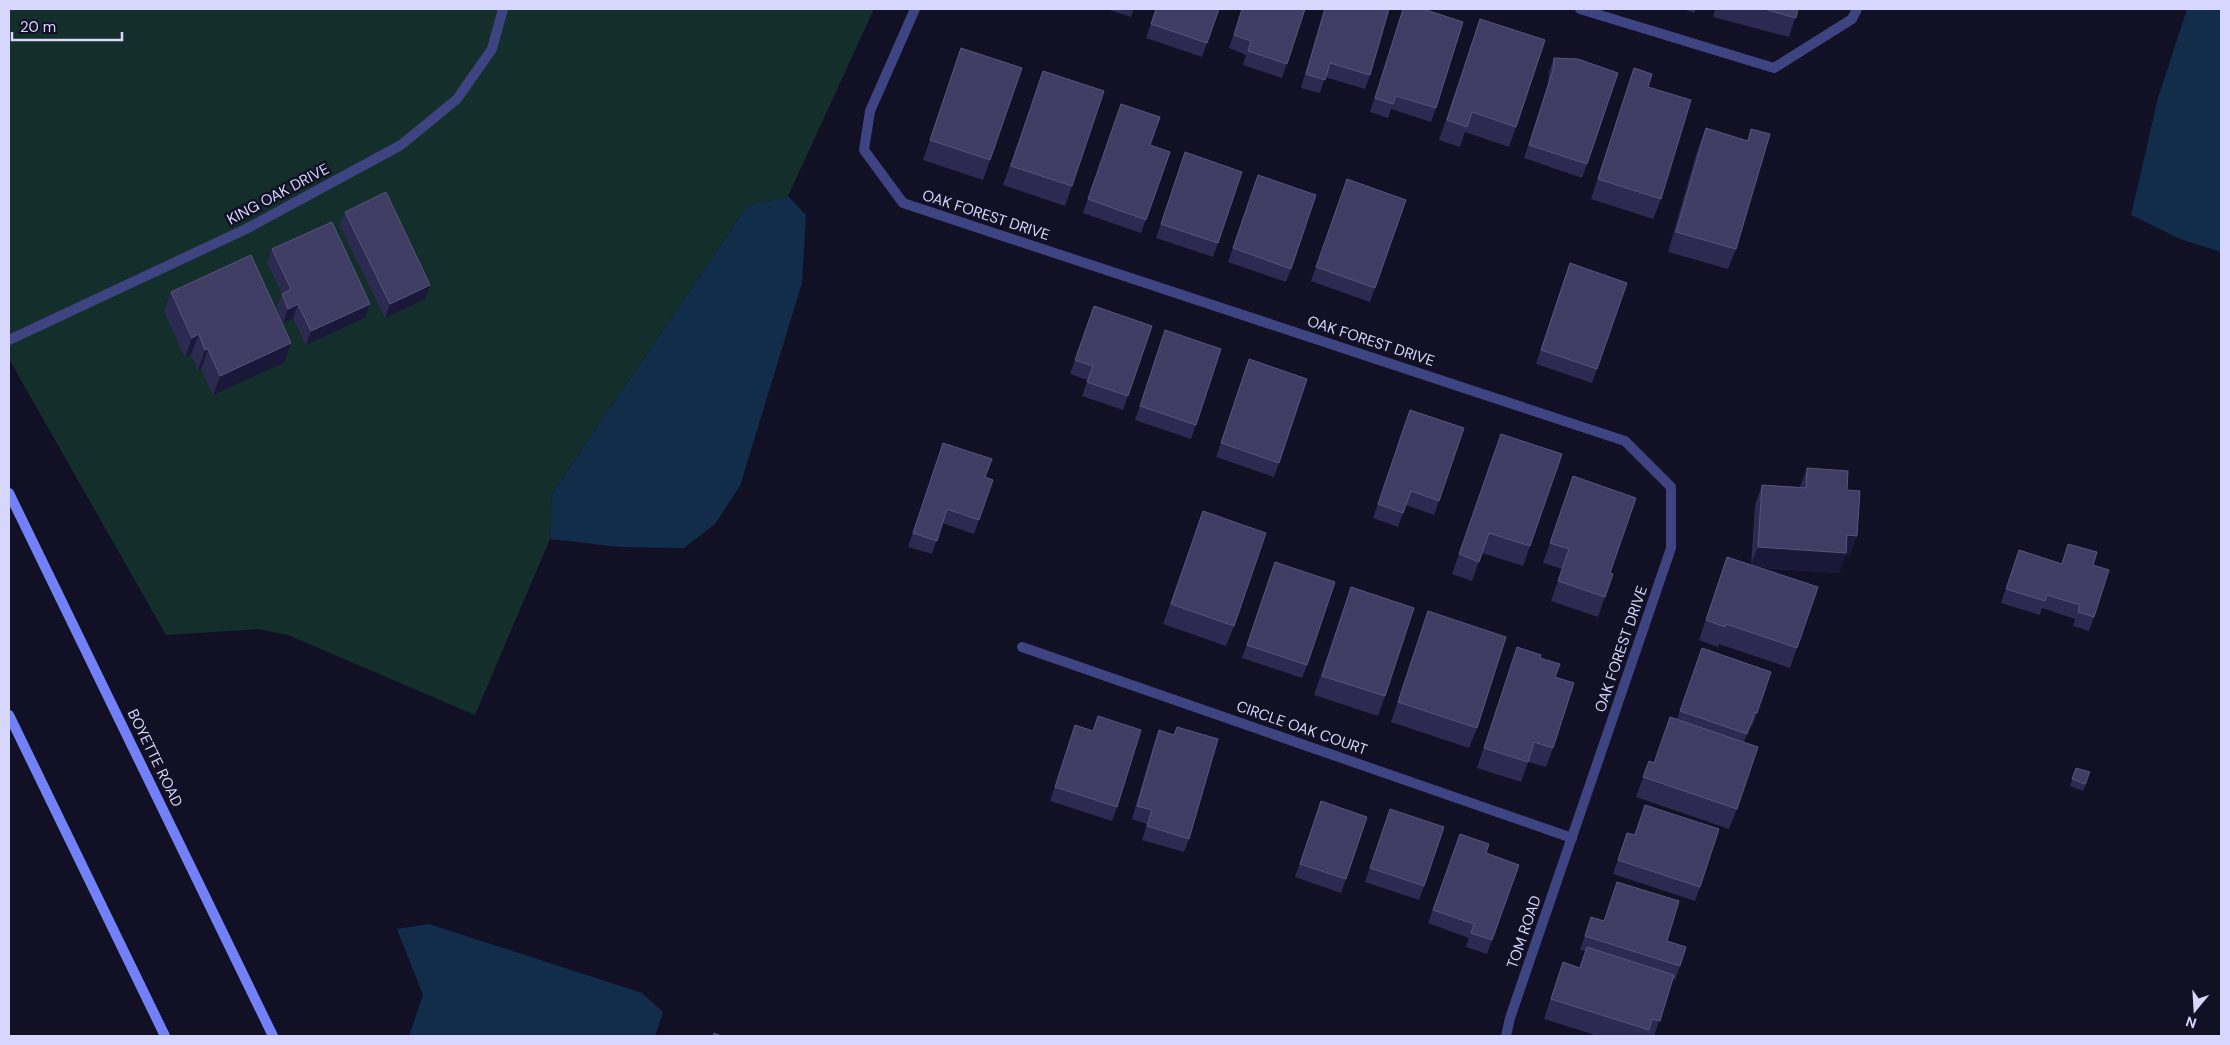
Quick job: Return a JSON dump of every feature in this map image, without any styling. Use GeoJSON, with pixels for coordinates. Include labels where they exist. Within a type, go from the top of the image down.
{"type":"FeatureCollection","features":[{"type":"Feature","properties":{"kind":"main road","name":"BOYETTE ROAD"},"geometry":{"type":"LineString","coordinates":[[9,493],[273,1036]]}},
{"type":"Feature","properties":{"kind":"main road"},"geometry":{"type":"LineString","coordinates":[[9,716],[165,1036]]}},
{"type":"Feature","properties":{"kind":"street","name":"KING OAK DRIVE"},"geometry":{"type":"LineString","coordinates":[[9,340],[246,229],[401,145],[457,98],[492,49],[502,9]]}},
{"type":"Feature","properties":{"kind":"street","name":"OAK FOREST DRIVE"},"geometry":{"type":"LineString","coordinates":[[915,9],[870,111],[864,150],[903,203],[1625,441],[1671,487],[1672,548],[1572,838]]}},
{"type":"Feature","properties":{"kind":"street"},"geometry":{"type":"LineString","coordinates":[[1580,9],[1774,68],[1852,19],[1857,9]]}},
{"type":"Feature","properties":{"kind":"street","name":"CIRCLE OAK COURT"},"geometry":{"type":"LineString","coordinates":[[1022,647],[1572,838]]}},
{"type":"Feature","properties":{"kind":"street","name":"TOM ROAD"},"geometry":{"type":"LineString","coordinates":[[1506,1036],[1510,1018],[1572,838]]}},
{"type":"Feature","properties":{"kind":"green space"},"geometry":{"type":"Polygon","coordinates":[[[9,9],[874,9],[788,196],[747,206],[552,494],[550,539],[475,715],[288,635],[258,629],[166,635],[9,359],[9,9]]]}},
{"type":"Feature","properties":{"kind":"water"},"geometry":{"type":"Polygon","coordinates":[[[2187,9],[2221,9],[2221,252],[2180,239],[2131,215],[2158,98],[2187,9]]]}},
{"type":"Feature","properties":{"kind":"water"},"geometry":{"type":"Polygon","coordinates":[[[788,196],[806,215],[802,283],[740,486],[715,524],[684,548],[619,547],[550,539],[552,494],[747,206],[788,196]]]}},
{"type":"Feature","properties":{"kind":"water"},"geometry":{"type":"Polygon","coordinates":[[[429,924],[642,993],[663,1012],[655,1036],[409,1036],[423,995],[397,929],[429,924]]]}},
{"type":"Feature","properties":{"kind":"building"},"geometry":{"type":"Polygon","coordinates":[[[1156,9],[1219,9],[1207,43],[1151,24],[1156,9]]]}},
{"type":"Feature","properties":{"kind":"building"},"geometry":{"type":"Polygon","coordinates":[[[1242,9],[1305,9],[1287,64],[1248,51],[1251,41],[1234,35],[1242,9]]]}},
{"type":"Feature","properties":{"kind":"building"},"geometry":{"type":"Polygon","coordinates":[[[1325,9],[1389,9],[1370,75],[1330,63],[1325,80],[1306,74],[1325,9]]]}},
{"type":"Feature","properties":{"kind":"building"},"geometry":{"type":"Polygon","coordinates":[[[1403,9],[1423,9],[1463,22],[1436,108],[1396,96],[1393,104],[1375,98],[1403,9]]]}},
{"type":"Feature","properties":{"kind":"building"},"geometry":{"type":"Polygon","coordinates":[[[1764,9],[1798,9],[1796,18],[1764,9]]]}},
{"type":"Feature","properties":{"kind":"building"},"geometry":{"type":"Polygon","coordinates":[[[1480,19],[1545,40],[1516,127],[1472,112],[1467,127],[1447,120],[1480,19]]]}},
{"type":"Feature","properties":{"kind":"building"},"geometry":{"type":"Polygon","coordinates":[[[961,48],[1022,68],[990,160],[930,140],[961,48]]]}},
{"type":"Feature","properties":{"kind":"building"},"geometry":{"type":"Polygon","coordinates":[[[1554,58],[1578,59],[1618,73],[1587,164],[1529,145],[1553,70],[1554,58]]]}},
{"type":"Feature","properties":{"kind":"building"},"geometry":{"type":"Polygon","coordinates":[[[1634,68],[1652,74],[1648,87],[1691,100],[1661,199],[1598,179],[1634,68]]]}},
{"type":"Feature","properties":{"kind":"building"},"geometry":{"type":"Polygon","coordinates":[[[1043,71],[1104,91],[1072,186],[1011,166],[1043,71]]]}},
{"type":"Feature","properties":{"kind":"building"},"geometry":{"type":"Polygon","coordinates":[[[1121,104],[1160,117],[1150,145],[1170,152],[1146,220],[1088,199],[1121,104]]]}},
{"type":"Feature","properties":{"kind":"building"},"geometry":{"type":"Polygon","coordinates":[[[1706,128],[1748,141],[1751,129],[1770,134],[1736,249],[1676,232],[1706,128]]]}},
{"type":"Feature","properties":{"kind":"building"},"geometry":{"type":"Polygon","coordinates":[[[1185,152],[1242,172],[1218,243],[1161,224],[1185,152]]]}},
{"type":"Feature","properties":{"kind":"building"},"geometry":{"type":"Polygon","coordinates":[[[1258,175],[1316,195],[1291,269],[1233,248],[1258,175]]]}},
{"type":"Feature","properties":{"kind":"building"},"geometry":{"type":"Polygon","coordinates":[[[1347,179],[1406,200],[1375,288],[1316,267],[1347,179]]]}},
{"type":"Feature","properties":{"kind":"building"},"geometry":{"type":"Polygon","coordinates":[[[386,192],[430,285],[390,304],[345,212],[386,192]]]}},
{"type":"Feature","properties":{"kind":"building"},"geometry":{"type":"Polygon","coordinates":[[[332,222],[370,304],[311,331],[298,304],[288,309],[282,294],[291,289],[272,249],[332,222]]]}},
{"type":"Feature","properties":{"kind":"building"},"geometry":{"type":"Polygon","coordinates":[[[251,255],[291,343],[220,376],[208,349],[205,350],[199,334],[192,338],[171,292],[251,255]]]}},
{"type":"Feature","properties":{"kind":"building"},"geometry":{"type":"Polygon","coordinates":[[[1570,263],[1627,283],[1597,369],[1541,350],[1570,263]]]}},
{"type":"Feature","properties":{"kind":"building"},"geometry":{"type":"Polygon","coordinates":[[[1094,306],[1152,326],[1128,396],[1087,382],[1093,366],[1075,360],[1094,306]]]}},
{"type":"Feature","properties":{"kind":"building"},"geometry":{"type":"Polygon","coordinates":[[[1165,330],[1221,349],[1196,425],[1140,406],[1165,330]]]}},
{"type":"Feature","properties":{"kind":"building"},"geometry":{"type":"Polygon","coordinates":[[[1249,359],[1307,379],[1279,463],[1221,443],[1249,359]]]}},
{"type":"Feature","properties":{"kind":"building"},"geometry":{"type":"Polygon","coordinates":[[[1410,410],[1464,428],[1439,501],[1411,491],[1403,513],[1378,504],[1410,410]]]}},
{"type":"Feature","properties":{"kind":"building"},"geometry":{"type":"Polygon","coordinates":[[[1501,434],[1562,454],[1530,546],[1489,533],[1479,562],[1459,554],[1501,434]]]}},
{"type":"Feature","properties":{"kind":"building"},"geometry":{"type":"Polygon","coordinates":[[[943,443],[992,459],[985,477],[993,480],[979,520],[947,509],[937,541],[913,533],[943,443]]]}},
{"type":"Feature","properties":{"kind":"building"},"geometry":{"type":"Polygon","coordinates":[[[1807,468],[1848,471],[1847,490],[1860,491],[1857,536],[1847,535],[1846,553],[1758,547],[1762,485],[1806,488],[1807,468]]]}},
{"type":"Feature","properties":{"kind":"building"},"geometry":{"type":"Polygon","coordinates":[[[1573,476],[1636,498],[1610,573],[1613,574],[1605,597],[1558,581],[1569,549],[1550,543],[1573,476]]]}},
{"type":"Feature","properties":{"kind":"building"},"geometry":{"type":"Polygon","coordinates":[[[1203,511],[1266,533],[1234,626],[1171,604],[1203,511]]]}},
{"type":"Feature","properties":{"kind":"building"},"geometry":{"type":"Polygon","coordinates":[[[2068,544],[2097,552],[2093,565],[2109,570],[2094,617],[2078,612],[2080,605],[2047,595],[2045,601],[2006,589],[2019,550],[2062,564],[2068,544]]]}},
{"type":"Feature","properties":{"kind":"building"},"geometry":{"type":"Polygon","coordinates":[[[1727,557],[1818,587],[1797,648],[1726,624],[1725,627],[1706,620],[1727,557]]]}},
{"type":"Feature","properties":{"kind":"building"},"geometry":{"type":"Polygon","coordinates":[[[1275,562],[1335,582],[1307,665],[1247,645],[1275,562]]]}},
{"type":"Feature","properties":{"kind":"building"},"geometry":{"type":"Polygon","coordinates":[[[1351,587],[1414,608],[1385,696],[1322,676],[1351,587]]]}},
{"type":"Feature","properties":{"kind":"building"},"geometry":{"type":"Polygon","coordinates":[[[1428,611],[1506,637],[1477,728],[1398,702],[1428,611]]]}},
{"type":"Feature","properties":{"kind":"building"},"geometry":{"type":"Polygon","coordinates":[[[1517,647],[1541,655],[1540,658],[1560,664],[1555,677],[1574,683],[1553,748],[1534,742],[1528,762],[1484,748],[1517,647]]]}},
{"type":"Feature","properties":{"kind":"building"},"geometry":{"type":"Polygon","coordinates":[[[1702,648],[1771,672],[1757,713],[1755,712],[1747,734],[1680,711],[1702,648]]]}},
{"type":"Feature","properties":{"kind":"building"},"geometry":{"type":"Polygon","coordinates":[[[1098,716],[1141,730],[1117,807],[1055,787],[1075,725],[1093,731],[1098,716]]]}},
{"type":"Feature","properties":{"kind":"building"},"geometry":{"type":"Polygon","coordinates":[[[1670,717],[1758,747],[1737,809],[1643,777],[1649,761],[1654,763],[1670,717]]]}},
{"type":"Feature","properties":{"kind":"building"},"geometry":{"type":"Polygon","coordinates":[[[1177,727],[1218,739],[1189,839],[1147,826],[1152,810],[1137,806],[1159,730],[1174,735],[1177,727]]]}},
{"type":"Feature","properties":{"kind":"building"},"geometry":{"type":"Polygon","coordinates":[[[2076,768],[2090,772],[2085,784],[2072,779],[2076,768]]]}},
{"type":"Feature","properties":{"kind":"building"},"geometry":{"type":"Polygon","coordinates":[[[1321,801],[1367,817],[1346,879],[1300,864],[1321,801]]]}},
{"type":"Feature","properties":{"kind":"building"},"geometry":{"type":"Polygon","coordinates":[[[1645,805],[1719,829],[1700,887],[1618,860],[1627,833],[1635,835],[1645,805]]]}},
{"type":"Feature","properties":{"kind":"building"},"geometry":{"type":"Polygon","coordinates":[[[1390,809],[1444,827],[1424,886],[1370,868],[1390,809]]]}},
{"type":"Feature","properties":{"kind":"building"},"geometry":{"type":"Polygon","coordinates":[[[1460,834],[1489,844],[1486,853],[1519,865],[1492,940],[1471,933],[1474,924],[1433,910],[1460,834]]]}},
{"type":"Feature","properties":{"kind":"building"},"geometry":{"type":"Polygon","coordinates":[[[1617,882],[1679,901],[1667,941],[1686,947],[1680,966],[1585,936],[1591,917],[1604,921],[1617,882]]]}},
{"type":"Feature","properties":{"kind":"building"},"geometry":{"type":"Polygon","coordinates":[[[1587,947],[1674,975],[1660,1021],[1652,1019],[1649,1030],[1551,999],[1563,962],[1580,968],[1587,947]]]}}]}
